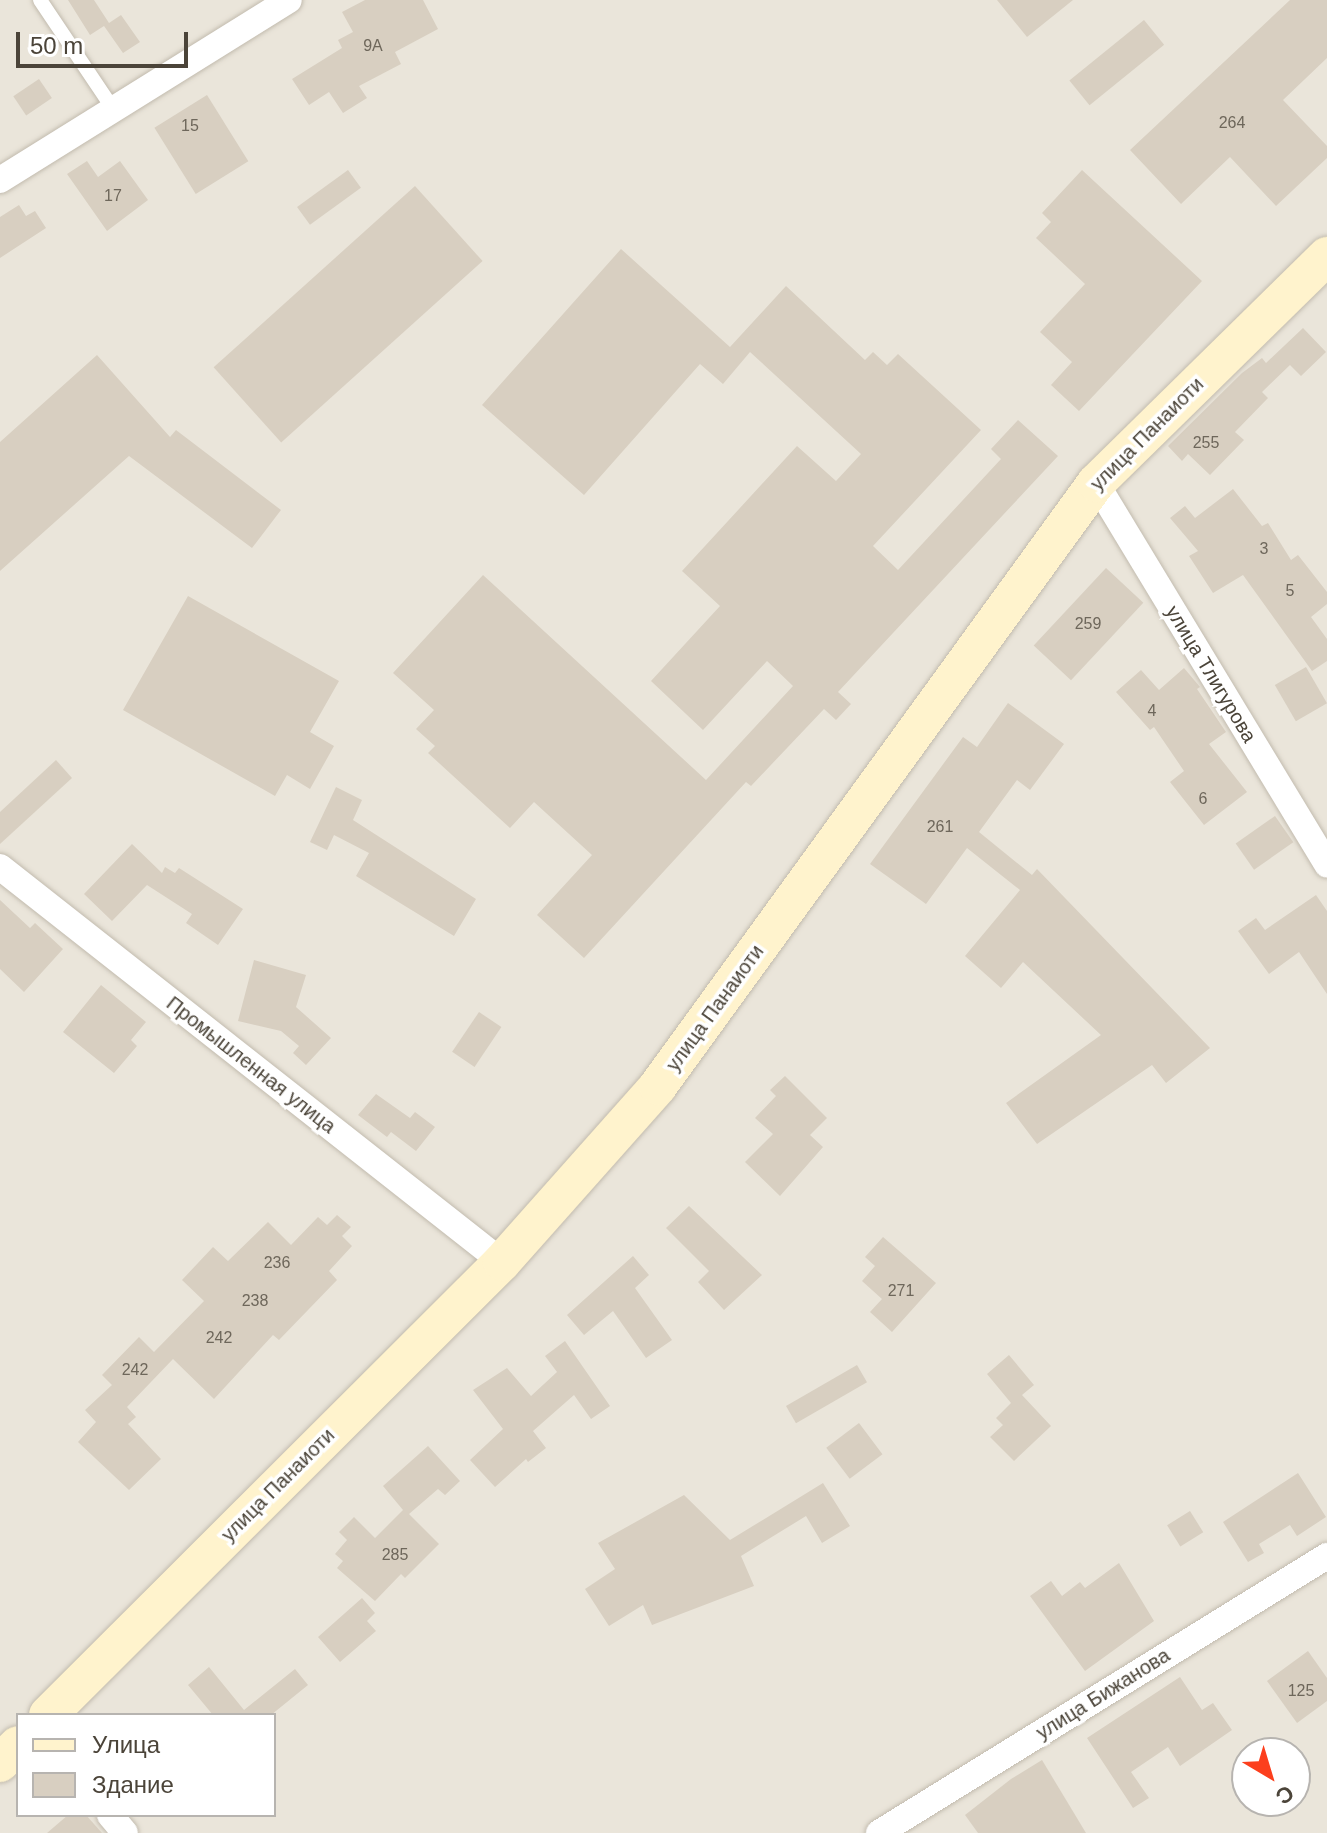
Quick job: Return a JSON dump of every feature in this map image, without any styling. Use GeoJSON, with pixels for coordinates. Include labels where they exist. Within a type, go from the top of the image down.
{"type":"FeatureCollection","features":[{"type":"Feature","properties":{"kind":"street"},"geometry":{"type":"LineString","coordinates":[[0,180],[112,107],[289,0]]}},
{"type":"Feature","properties":{"kind":"street","name":"улица Панаиоти"},"geometry":{"type":"LineString","coordinates":[[50,1713],[502,1262],[658,1086],[1096,483],[1327,256]]}},
{"type":"Feature","properties":{"kind":"street","name":"улица Тлигурова"},"geometry":{"type":"LineString","coordinates":[[1096,483],[1327,865]]}},
{"type":"Feature","properties":{"kind":"street","name":"Промышленная улица"},"geometry":{"type":"LineString","coordinates":[[0,867],[502,1262]]}},
{"type":"Feature","properties":{"kind":"street","name":"улица Бижанова"},"geometry":{"type":"LineString","coordinates":[[879,1833],[1327,1556]]}},
{"type":"Feature","properties":{"kind":"street"},"geometry":{"type":"LineString","coordinates":[[0,1763],[16,1747]]}},
{"type":"Feature","properties":{"kind":"street"},"geometry":{"type":"LineString","coordinates":[[112,1817],[125,1833]]}},
{"type":"Feature","properties":{"kind":"lane"},"geometry":{"type":"LineString","coordinates":[[40,0],[112,107]]}},
{"type":"Feature","properties":{"kind":"shaded area"},"geometry":{"type":"Polygon","coordinates":[[[0,0],[1327,0],[1327,1833],[0,1833],[0,0]]]}},
{"type":"Feature","properties":{"kind":"building"},"geometry":{"type":"Polygon","coordinates":[[[68,0],[94,0],[109,23],[121,15],[140,42],[123,53],[104,26],[90,35],[68,0]]]}},
{"type":"Feature","properties":{"kind":"building"},"geometry":{"type":"Polygon","coordinates":[[[365,0],[423,0],[438,29],[395,52],[401,64],[359,86],[367,98],[343,113],[329,92],[309,105],[292,79],[342,48],[338,40],[353,32],[342,12],[365,0]]]}},
{"type":"Feature","properties":{"kind":"building"},"geometry":{"type":"Polygon","coordinates":[[[997,0],[1073,0],[1027,37],[997,0]]]}},
{"type":"Feature","properties":{"kind":"building"},"geometry":{"type":"Polygon","coordinates":[[[1290,0],[1327,0],[1327,58],[1283,100],[1327,146],[1327,158],[1276,206],[1230,157],[1181,204],[1130,150],[1290,0]]]}},
{"type":"Feature","properties":{"kind":"building"},"geometry":{"type":"Polygon","coordinates":[[[1144,20],[1164,45],[1090,105],[1069,80],[1144,20]]]}},
{"type":"Feature","properties":{"kind":"building"},"geometry":{"type":"Polygon","coordinates":[[[39,79],[52,98],[26,115],[13,96],[39,79]]]}},
{"type":"Feature","properties":{"kind":"building"},"geometry":{"type":"Polygon","coordinates":[[[207,95],[248,161],[196,194],[154,128],[207,95]]]}},
{"type":"Feature","properties":{"kind":"building"},"geometry":{"type":"Polygon","coordinates":[[[87,161],[98,177],[120,161],[148,200],[107,231],[67,174],[87,161]]]}},
{"type":"Feature","properties":{"kind":"building"},"geometry":{"type":"Polygon","coordinates":[[[348,170],[361,188],[310,225],[297,207],[348,170]]]}},
{"type":"Feature","properties":{"kind":"building"},"geometry":{"type":"Polygon","coordinates":[[[1082,170],[1202,281],[1079,411],[1051,385],[1072,362],[1040,332],[1085,284],[1036,238],[1051,222],[1042,213],[1082,170]]]}},
{"type":"Feature","properties":{"kind":"building"},"geometry":{"type":"Polygon","coordinates":[[[415,186],[483,261],[281,442],[214,367],[415,186]]]}},
{"type":"Feature","properties":{"kind":"building"},"geometry":{"type":"Polygon","coordinates":[[[19,205],[26,216],[35,211],[46,228],[0,258],[0,217],[19,205]]]}},
{"type":"Feature","properties":{"kind":"building"},"geometry":{"type":"Polygon","coordinates":[[[621,249],[730,347],[786,286],[865,360],[873,352],[887,365],[898,354],[981,430],[873,546],[898,570],[1001,459],[991,449],[1018,420],[1058,456],[838,692],[851,704],[836,720],[824,709],[751,786],[746,782],[584,958],[537,915],[592,855],[534,802],[510,828],[428,753],[435,746],[416,729],[434,710],[393,673],[483,575],[706,780],[793,686],[767,661],[703,730],[651,681],[720,606],[682,571],[797,446],[836,481],[861,454],[750,352],[723,384],[700,364],[584,495],[482,405],[621,249]]]}},
{"type":"Feature","properties":{"kind":"building"},"geometry":{"type":"Polygon","coordinates":[[[1303,328],[1326,352],[1301,376],[1290,365],[1262,392],[1268,398],[1235,432],[1244,440],[1210,475],[1188,454],[1182,461],[1168,446],[1242,373],[1262,358],[1266,363],[1303,328]]]}},
{"type":"Feature","properties":{"kind":"building"},"geometry":{"type":"Polygon","coordinates":[[[97,355],[170,437],[176,430],[281,510],[252,548],[129,456],[0,571],[0,442],[97,355]]]}},
{"type":"Feature","properties":{"kind":"building"},"geometry":{"type":"Polygon","coordinates":[[[1233,489],[1262,526],[1268,523],[1291,560],[1298,555],[1327,592],[1327,604],[1311,617],[1327,639],[1327,661],[1312,671],[1243,575],[1213,593],[1189,556],[1198,551],[1170,518],[1185,506],[1195,518],[1233,489]]]}},
{"type":"Feature","properties":{"kind":"building"},"geometry":{"type":"Polygon","coordinates":[[[1106,568],[1143,603],[1071,680],[1034,646],[1106,568]]]}},
{"type":"Feature","properties":{"kind":"building"},"geometry":{"type":"Polygon","coordinates":[[[188,596],[339,681],[310,732],[334,746],[310,789],[287,775],[275,796],[123,710],[188,596]]]}},
{"type":"Feature","properties":{"kind":"building"},"geometry":{"type":"Polygon","coordinates":[[[1306,667],[1327,703],[1296,721],[1275,685],[1306,667]]]}},
{"type":"Feature","properties":{"kind":"building"},"geometry":{"type":"Polygon","coordinates":[[[1184,668],[1200,687],[1197,689],[1226,732],[1209,744],[1247,792],[1204,825],[1170,782],[1184,771],[1154,727],[1150,730],[1116,692],[1141,670],[1159,690],[1184,668]]]}},
{"type":"Feature","properties":{"kind":"building"},"geometry":{"type":"Polygon","coordinates":[[[1008,703],[1064,744],[1030,790],[1017,780],[979,832],[1032,875],[1037,869],[1210,1048],[1166,1083],[1152,1065],[1037,1144],[1006,1103],[1101,1035],[1023,962],[1001,988],[965,956],[1020,890],[967,848],[926,904],[870,864],[963,737],[977,747],[1008,703]]]}},
{"type":"Feature","properties":{"kind":"building"},"geometry":{"type":"Polygon","coordinates":[[[56,760],[72,778],[0,844],[0,812],[56,760]]]}},
{"type":"Feature","properties":{"kind":"building"},"geometry":{"type":"Polygon","coordinates":[[[336,787],[362,800],[353,820],[476,899],[454,936],[356,876],[369,853],[334,835],[327,850],[310,842],[336,787]]]}},
{"type":"Feature","properties":{"kind":"building"},"geometry":{"type":"Polygon","coordinates":[[[1275,816],[1293,842],[1254,870],[1236,844],[1275,816]]]}},
{"type":"Feature","properties":{"kind":"building"},"geometry":{"type":"Polygon","coordinates":[[[132,844],[162,873],[165,867],[175,873],[179,868],[243,909],[218,945],[186,923],[192,914],[147,885],[112,921],[84,894],[132,844]]]}},
{"type":"Feature","properties":{"kind":"building"},"geometry":{"type":"Polygon","coordinates":[[[1316,895],[1327,911],[1327,994],[1299,952],[1269,974],[1238,931],[1256,918],[1265,930],[1316,895]]]}},
{"type":"Feature","properties":{"kind":"building"},"geometry":{"type":"Polygon","coordinates":[[[0,900],[30,928],[35,923],[63,949],[24,992],[0,969],[0,900]]]}},
{"type":"Feature","properties":{"kind":"building"},"geometry":{"type":"Polygon","coordinates":[[[254,960],[306,975],[296,1007],[331,1038],[306,1065],[293,1053],[299,1046],[281,1031],[238,1021],[254,960]]]}},
{"type":"Feature","properties":{"kind":"building"},"geometry":{"type":"Polygon","coordinates":[[[101,985],[146,1022],[131,1040],[137,1046],[114,1073],[63,1032],[101,985]]]}},
{"type":"Feature","properties":{"kind":"building"},"geometry":{"type":"Polygon","coordinates":[[[479,1012],[501,1027],[475,1067],[452,1052],[479,1012]]]}},
{"type":"Feature","properties":{"kind":"building"},"geometry":{"type":"Polygon","coordinates":[[[785,1076],[827,1118],[810,1135],[823,1147],[780,1196],[745,1162],[773,1134],[755,1118],[776,1096],[770,1090],[785,1076]]]}},
{"type":"Feature","properties":{"kind":"building"},"geometry":{"type":"Polygon","coordinates":[[[376,1094],[410,1118],[415,1112],[435,1127],[416,1151],[391,1132],[387,1137],[358,1115],[376,1094]]]}},
{"type":"Feature","properties":{"kind":"building"},"geometry":{"type":"Polygon","coordinates":[[[689,1206],[762,1275],[724,1310],[698,1282],[709,1271],[666,1228],[689,1206]]]}},
{"type":"Feature","properties":{"kind":"building"},"geometry":{"type":"Polygon","coordinates":[[[337,1215],[351,1227],[342,1236],[352,1246],[329,1271],[337,1280],[279,1340],[273,1335],[214,1399],[173,1359],[127,1407],[136,1417],[128,1424],[161,1459],[129,1490],[78,1442],[96,1422],[85,1410],[112,1385],[102,1375],[139,1337],[154,1352],[204,1301],[182,1280],[213,1247],[228,1261],[268,1222],[291,1245],[318,1217],[327,1225],[337,1215]]]}},
{"type":"Feature","properties":{"kind":"building"},"geometry":{"type":"Polygon","coordinates":[[[883,1237],[936,1283],[892,1332],[870,1312],[882,1299],[862,1281],[875,1266],[865,1257],[883,1237]]]}},
{"type":"Feature","properties":{"kind":"building"},"geometry":{"type":"Polygon","coordinates":[[[633,1256],[649,1275],[635,1288],[672,1340],[646,1358],[613,1311],[584,1335],[567,1315],[633,1256]]]}},
{"type":"Feature","properties":{"kind":"building"},"geometry":{"type":"Polygon","coordinates":[[[565,1341],[610,1406],[591,1419],[574,1395],[533,1431],[546,1448],[528,1462],[526,1459],[495,1487],[470,1460],[503,1429],[473,1390],[507,1368],[531,1396],[557,1372],[545,1356],[565,1341]]]}},
{"type":"Feature","properties":{"kind":"building"},"geometry":{"type":"Polygon","coordinates":[[[1009,1355],[1034,1385],[1022,1395],[1051,1426],[1014,1461],[990,1437],[1003,1425],[996,1418],[1011,1403],[987,1374],[1009,1355]]]}},
{"type":"Feature","properties":{"kind":"building"},"geometry":{"type":"Polygon","coordinates":[[[857,1365],[867,1382],[796,1423],[786,1406],[857,1365]]]}},
{"type":"Feature","properties":{"kind":"building"},"geometry":{"type":"Polygon","coordinates":[[[859,1423],[882,1454],[850,1479],[826,1448],[859,1423]]]}},
{"type":"Feature","properties":{"kind":"building"},"geometry":{"type":"Polygon","coordinates":[[[428,1446],[460,1481],[445,1495],[438,1489],[409,1514],[439,1544],[405,1578],[401,1574],[375,1601],[337,1568],[343,1561],[335,1554],[347,1540],[339,1532],[354,1517],[375,1538],[403,1510],[383,1486],[428,1446]]]}},
{"type":"Feature","properties":{"kind":"building"},"geometry":{"type":"Polygon","coordinates":[[[1298,1473],[1326,1517],[1297,1536],[1290,1525],[1259,1544],[1264,1553],[1248,1562],[1223,1522],[1298,1473]]]}},
{"type":"Feature","properties":{"kind":"building"},"geometry":{"type":"Polygon","coordinates":[[[823,1483],[850,1526],[822,1543],[806,1516],[741,1556],[754,1586],[652,1625],[643,1605],[609,1626],[585,1589],[615,1569],[598,1543],[684,1495],[730,1540],[823,1483]]]}},
{"type":"Feature","properties":{"kind":"building"},"geometry":{"type":"Polygon","coordinates":[[[1190,1511],[1203,1532],[1180,1547],[1167,1525],[1190,1511]]]}},
{"type":"Feature","properties":{"kind":"building"},"geometry":{"type":"Polygon","coordinates":[[[1119,1563],[1154,1621],[1085,1671],[1030,1596],[1051,1581],[1062,1596],[1080,1582],[1085,1588],[1119,1563]]]}},
{"type":"Feature","properties":{"kind":"building"},"geometry":{"type":"Polygon","coordinates":[[[362,1598],[375,1613],[367,1621],[376,1631],[340,1662],[318,1637],[362,1598]]]}},
{"type":"Feature","properties":{"kind":"building"},"geometry":{"type":"Polygon","coordinates":[[[1308,1651],[1327,1678],[1327,1701],[1297,1723],[1267,1681],[1308,1651]]]}},
{"type":"Feature","properties":{"kind":"building"},"geometry":{"type":"Polygon","coordinates":[[[209,1667],[244,1710],[295,1669],[308,1685],[273,1713],[211,1713],[188,1685],[209,1667]]]}},
{"type":"Feature","properties":{"kind":"building"},"geometry":{"type":"Polygon","coordinates":[[[1180,1677],[1202,1710],[1213,1703],[1232,1730],[1180,1766],[1168,1747],[1131,1772],[1149,1798],[1133,1808],[1087,1738],[1180,1677]]]}},
{"type":"Feature","properties":{"kind":"building"},"geometry":{"type":"Polygon","coordinates":[[[1042,1760],[1086,1833],[978,1833],[965,1815],[1011,1779],[1042,1760]]]}},
{"type":"Feature","properties":{"kind":"building"},"geometry":{"type":"Polygon","coordinates":[[[66,1817],[88,1817],[102,1833],[47,1833],[66,1817]]]}}]}
